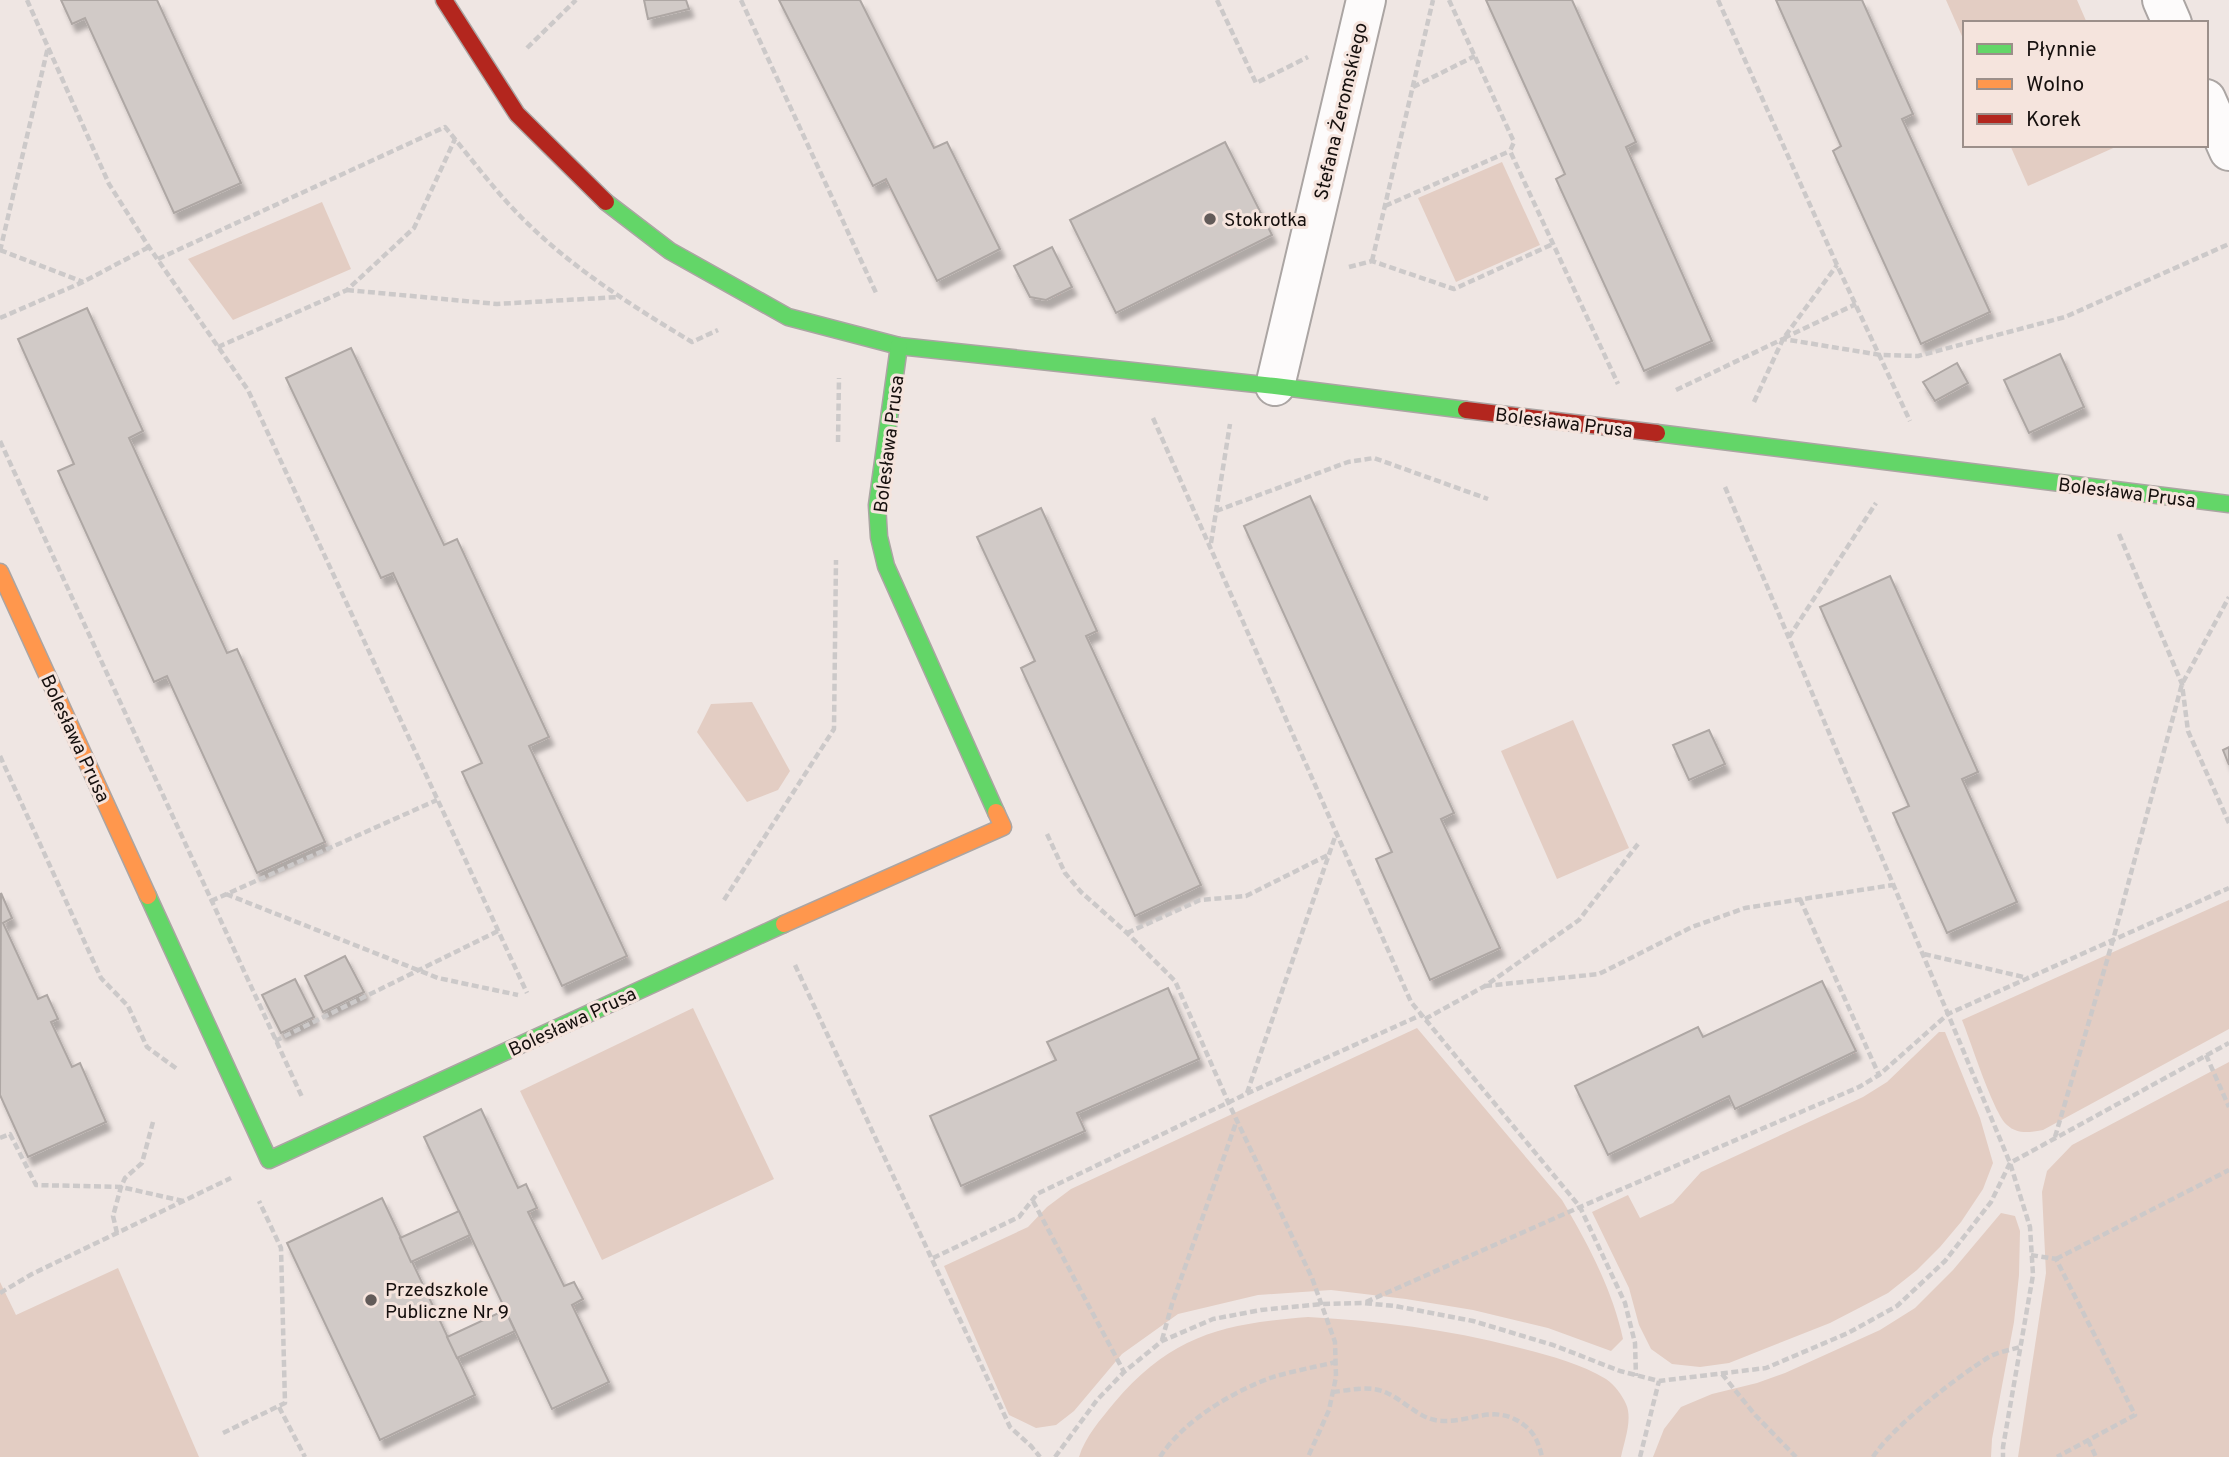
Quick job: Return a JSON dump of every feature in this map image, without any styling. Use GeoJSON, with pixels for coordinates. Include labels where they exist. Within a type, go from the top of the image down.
{"type":"FeatureCollection","features":[{"type":"Feature","properties":{"kind":"street","name":"Bolesława Prusa"},"geometry":{"type":"LineString","coordinates":[[444,0],[517,114],[609,205],[670,251],[788,317],[899,346],[1275,386],[2229,504]]}},
{"type":"Feature","properties":{"kind":"street","name":"Stefana Żeromskiego"},"geometry":{"type":"LineString","coordinates":[[1275,386],[1366,0]]}},
{"type":"Feature","properties":{"kind":"street"},"geometry":{"type":"LineString","coordinates":[[2162,0],[2171,21]]}},
{"type":"Feature","properties":{"kind":"street"},"geometry":{"type":"LineString","coordinates":[[2208,104],[2229,151]]}},
{"type":"Feature","properties":{"kind":"street","name":"Bolesława Prusa"},"geometry":{"type":"LineString","coordinates":[[0,572],[269,1160],[1003,827],[887,566],[879,537],[877,505],[899,346]]}},
{"type":"Feature","properties":{"kind":"path"},"geometry":{"type":"LineString","coordinates":[[27,0],[109,184],[248,390],[530,998],[438,978],[226,894]]}},
{"type":"Feature","properties":{"kind":"path"},"geometry":{"type":"LineString","coordinates":[[522,52],[576,0]]}},
{"type":"Feature","properties":{"kind":"path"},"geometry":{"type":"LineString","coordinates":[[741,0],[879,299]]}},
{"type":"Feature","properties":{"kind":"path"},"geometry":{"type":"LineString","coordinates":[[1217,0],[1256,83],[1315,53]]}},
{"type":"Feature","properties":{"kind":"path"},"geometry":{"type":"LineString","coordinates":[[1372,261],[1433,0]]}},
{"type":"Feature","properties":{"kind":"path"},"geometry":{"type":"LineString","coordinates":[[1718,0],[1912,426]]}},
{"type":"Feature","properties":{"kind":"path"},"geometry":{"type":"LineString","coordinates":[[1385,206],[1510,151],[1514,142],[1452,1]]}},
{"type":"Feature","properties":{"kind":"path"},"geometry":{"type":"LineString","coordinates":[[48,47],[0,251],[83,282]]}},
{"type":"Feature","properties":{"kind":"path"},"geometry":{"type":"LineString","coordinates":[[1413,87],[1475,56]]}},
{"type":"Feature","properties":{"kind":"path"},"geometry":{"type":"LineString","coordinates":[[218,347],[347,290],[414,228],[456,139]]}},
{"type":"Feature","properties":{"kind":"path"},"geometry":{"type":"LineString","coordinates":[[1510,151],[1620,388]]}},
{"type":"Feature","properties":{"kind":"path"},"geometry":{"type":"LineString","coordinates":[[1345,268],[1372,261],[1454,289],[1553,244]]}},
{"type":"Feature","properties":{"kind":"path"},"geometry":{"type":"LineString","coordinates":[[1783,339],[1881,355],[1918,356],[2066,317],[2229,244]]}},
{"type":"Feature","properties":{"kind":"path"},"geometry":{"type":"LineString","coordinates":[[0,318],[83,282],[149,247]]}},
{"type":"Feature","properties":{"kind":"path"},"geometry":{"type":"LineString","coordinates":[[1753,405],[1783,339],[1837,265]]}},
{"type":"Feature","properties":{"kind":"path"},"geometry":{"type":"LineString","coordinates":[[347,290],[497,304],[619,297]]}},
{"type":"Feature","properties":{"kind":"path"},"geometry":{"type":"LineString","coordinates":[[1673,391],[1856,304]]}},
{"type":"Feature","properties":{"kind":"path"},"geometry":{"type":"LineString","coordinates":[[1210,546],[1231,412]]}},
{"type":"Feature","properties":{"kind":"path"},"geometry":{"type":"LineString","coordinates":[[1152,415],[1411,1002],[1580,1206],[1625,1303],[1635,1343],[1636,1376]]}},
{"type":"Feature","properties":{"kind":"path"},"geometry":{"type":"LineString","coordinates":[[0,440],[302,1099]]}},
{"type":"Feature","properties":{"kind":"path"},"geometry":{"type":"LineString","coordinates":[[1216,511],[1348,461],[1374,458],[1488,499]]}},
{"type":"Feature","properties":{"kind":"path"},"geometry":{"type":"LineString","coordinates":[[1723,483],[2010,1163],[2030,1227],[2033,1275],[2003,1457]]}},
{"type":"Feature","properties":{"kind":"path"},"geometry":{"type":"LineString","coordinates":[[1788,637],[1877,502]]}},
{"type":"Feature","properties":{"kind":"path"},"geometry":{"type":"LineString","coordinates":[[2115,527],[2182,684],[2189,731],[2229,823]]}},
{"type":"Feature","properties":{"kind":"path"},"geometry":{"type":"LineString","coordinates":[[2055,1138],[2113,940],[2182,684],[2229,597]]}},
{"type":"Feature","properties":{"kind":"path"},"geometry":{"type":"LineString","coordinates":[[719,909],[834,729]]}},
{"type":"Feature","properties":{"kind":"path"},"geometry":{"type":"LineString","coordinates":[[0,756],[101,978],[128,1006],[147,1047],[179,1071]]}},
{"type":"Feature","properties":{"kind":"path"},"geometry":{"type":"LineString","coordinates":[[211,901],[437,800]]}},
{"type":"Feature","properties":{"kind":"path"},"geometry":{"type":"LineString","coordinates":[[1042,822],[1065,873],[1081,892],[1175,981],[1229,1104],[1312,1278],[1335,1342],[1336,1377],[1329,1410],[1308,1457]]}},
{"type":"Feature","properties":{"kind":"path"},"geometry":{"type":"LineString","coordinates":[[1247,1094],[1336,833]]}},
{"type":"Feature","properties":{"kind":"path"},"geometry":{"type":"LineString","coordinates":[[932,1258],[1019,1217],[1037,1194],[1247,1094],[1423,1017],[1485,986],[1579,920],[1638,844]]}},
{"type":"Feature","properties":{"kind":"path"},"geometry":{"type":"LineString","coordinates":[[1127,933],[1200,900],[1246,896],[1329,855]]}},
{"type":"Feature","properties":{"kind":"path"},"geometry":{"type":"LineString","coordinates":[[1485,986],[1598,974],[1692,927],[1745,908],[1894,885]]}},
{"type":"Feature","properties":{"kind":"path"},"geometry":{"type":"LineString","coordinates":[[1363,1304],[1580,1206],[1859,1087],[1879,1075],[1948,1014],[2229,888]]}},
{"type":"Feature","properties":{"kind":"path"},"geometry":{"type":"LineString","coordinates":[[1800,899],[1879,1075]]}},
{"type":"Feature","properties":{"kind":"path"},"geometry":{"type":"LineString","coordinates":[[778,927],[1010,1427],[1040,1457]]}},
{"type":"Feature","properties":{"kind":"path"},"geometry":{"type":"LineString","coordinates":[[275,1041],[498,931]]}},
{"type":"Feature","properties":{"kind":"path"},"geometry":{"type":"LineString","coordinates":[[1923,954],[2029,978]]}},
{"type":"Feature","properties":{"kind":"path"},"geometry":{"type":"LineString","coordinates":[[1055,1457],[1097,1400],[1124,1372],[1162,1341],[1213,1319],[1261,1310],[1322,1304],[1395,1306],[1473,1321],[1636,1376],[1659,1381],[1766,1368],[1848,1333],[1897,1306],[1945,1262],[1991,1202],[2010,1163],[2229,1042]]}},
{"type":"Feature","properties":{"kind":"path"},"geometry":{"type":"LineString","coordinates":[[2206,1055],[2229,1107]]}},
{"type":"Feature","properties":{"kind":"path"},"geometry":{"type":"LineString","coordinates":[[1162,1341],[1172,1304],[1237,1119]]}},
{"type":"Feature","properties":{"kind":"path"},"geometry":{"type":"LineString","coordinates":[[117,1233],[113,1216],[121,1187],[125,1178],[142,1163],[153,1122]]}},
{"type":"Feature","properties":{"kind":"path"},"geometry":{"type":"LineString","coordinates":[[0,1138],[10,1134],[36,1185],[121,1187],[184,1201]]}},
{"type":"Feature","properties":{"kind":"path"},"geometry":{"type":"LineString","coordinates":[[0,1293],[32,1274],[269,1160]]}},
{"type":"Feature","properties":{"kind":"path"},"geometry":{"type":"LineString","coordinates":[[2031,1255],[2056,1259],[2229,1170]]}},
{"type":"Feature","properties":{"kind":"path"},"geometry":{"type":"LineString","coordinates":[[223,1433],[285,1403],[281,1248],[245,1171]]}},
{"type":"Feature","properties":{"kind":"path"},"geometry":{"type":"LineString","coordinates":[[1032,1201],[1124,1372]]}},
{"type":"Feature","properties":{"kind":"path"},"geometry":{"type":"LineString","coordinates":[[2056,1259],[2135,1415],[2057,1457]]}},
{"type":"Feature","properties":{"kind":"path"},"geometry":{"type":"LineString","coordinates":[[1872,1457],[1878,1447],[1900,1426],[1952,1383],[1991,1356],[2020,1347]]}},
{"type":"Feature","properties":{"kind":"path"},"geometry":{"type":"LineString","coordinates":[[1160,1457],[1170,1441],[1215,1405],[1271,1378],[1335,1362]]}},
{"type":"Feature","properties":{"kind":"path"},"geometry":{"type":"LineString","coordinates":[[1722,1374],[1756,1416],[1796,1457]]}},
{"type":"Feature","properties":{"kind":"path"},"geometry":{"type":"LineString","coordinates":[[1640,1457],[1659,1381]]}},
{"type":"Feature","properties":{"kind":"path"},"geometry":{"type":"LineString","coordinates":[[1333,1392],[1366,1389],[1385,1392],[1432,1420],[1455,1421],[1497,1413],[1513,1416],[1533,1431],[1542,1457]]}},
{"type":"Feature","properties":{"kind":"path"},"geometry":{"type":"LineString","coordinates":[[279,1407],[305,1457]]}},
{"type":"Feature","properties":{"kind":"path"},"geometry":{"type":"LineString","coordinates":[[2088,1440],[2096,1457]]}},
{"type":"Feature","properties":{"kind":"shaded area"},"geometry":{"type":"Polygon","coordinates":[[[1946,0],[2077,0],[2086,21],[1963,21],[1963,38],[1946,0]]]}},
{"type":"Feature","properties":{"kind":"shaded area"},"geometry":{"type":"Polygon","coordinates":[[[2011,147],[2116,147],[2028,186],[2011,147]]]}},
{"type":"Feature","properties":{"kind":"shaded area"},"geometry":{"type":"Polygon","coordinates":[[[1502,162],[1540,245],[1456,282],[1418,198],[1502,162]]]}},
{"type":"Feature","properties":{"kind":"shaded area"},"geometry":{"type":"Polygon","coordinates":[[[322,202],[351,269],[233,320],[188,259],[322,202]]]}},
{"type":"Feature","properties":{"kind":"shaded area"},"geometry":{"type":"Polygon","coordinates":[[[752,702],[790,771],[778,790],[747,802],[697,732],[711,704],[752,702]]]}},
{"type":"Feature","properties":{"kind":"shaded area"},"geometry":{"type":"Polygon","coordinates":[[[1573,720],[1629,848],[1557,879],[1501,751],[1573,720]]]}},
{"type":"Feature","properties":{"kind":"shaded area"},"geometry":{"type":"Polygon","coordinates":[[[2229,900],[2229,1029],[2043,1130],[2020,1132],[2007,1125],[1989,1092],[1962,1020],[2229,900]]]}},
{"type":"Feature","properties":{"kind":"shaded area"},"geometry":{"type":"Polygon","coordinates":[[[693,1008],[774,1179],[602,1260],[520,1091],[693,1008]]]}},
{"type":"Feature","properties":{"kind":"shaded area"},"geometry":{"type":"Polygon","coordinates":[[[1417,1028],[1562,1200],[1590,1250],[1619,1321],[1623,1339],[1611,1351],[1548,1328],[1473,1310],[1406,1299],[1331,1290],[1258,1295],[1178,1314],[1122,1354],[1074,1411],[1056,1425],[1036,1428],[1009,1415],[944,1266],[1028,1227],[1047,1207],[1071,1189],[1417,1028]]]}},
{"type":"Feature","properties":{"kind":"shaded area"},"geometry":{"type":"Polygon","coordinates":[[[1939,1032],[1945,1032],[1980,1118],[1993,1163],[1983,1189],[1940,1247],[1888,1293],[1830,1323],[1729,1363],[1700,1367],[1672,1364],[1651,1349],[1639,1325],[1629,1288],[1592,1212],[1628,1195],[1640,1218],[1673,1203],[1701,1172],[1863,1097],[1887,1082],[1939,1032]]]}},
{"type":"Feature","properties":{"kind":"shaded area"},"geometry":{"type":"Polygon","coordinates":[[[2229,1062],[2229,1457],[2018,1457],[2046,1273],[2042,1192],[2047,1171],[2072,1145],[2229,1062]]]}},
{"type":"Feature","properties":{"kind":"shaded area"},"geometry":{"type":"Polygon","coordinates":[[[2001,1213],[2015,1216],[2020,1231],[2019,1275],[2014,1322],[1991,1457],[1653,1457],[1664,1429],[1681,1407],[1712,1394],[1785,1373],[1880,1330],[1915,1308],[1953,1270],[2001,1213]]]}},
{"type":"Feature","properties":{"kind":"shaded area"},"geometry":{"type":"Polygon","coordinates":[[[118,1268],[199,1457],[0,1457],[0,1282],[16,1315],[118,1268]]]}},
{"type":"Feature","properties":{"kind":"shaded area"},"geometry":{"type":"Polygon","coordinates":[[[1308,1317],[1387,1324],[1464,1335],[1539,1353],[1585,1368],[1609,1381],[1626,1404],[1628,1423],[1621,1457],[1079,1457],[1089,1435],[1114,1403],[1135,1380],[1178,1348],[1224,1329],[1308,1317]]]}},
{"type":"Feature","properties":{"kind":"building"},"geometry":{"type":"Polygon","coordinates":[[[61,0],[157,0],[241,183],[174,213],[85,18],[72,24],[61,0]]]}},
{"type":"Feature","properties":{"kind":"building"},"geometry":{"type":"Polygon","coordinates":[[[644,0],[686,0],[689,9],[648,19],[644,0]]]}},
{"type":"Feature","properties":{"kind":"building"},"geometry":{"type":"Polygon","coordinates":[[[779,0],[860,0],[934,148],[947,142],[1000,249],[937,281],[886,179],[873,186],[779,0]]]}},
{"type":"Feature","properties":{"kind":"building"},"geometry":{"type":"Polygon","coordinates":[[[1486,0],[1572,0],[1636,142],[1626,147],[1712,341],[1644,371],[1556,179],[1565,174],[1486,0]]]}},
{"type":"Feature","properties":{"kind":"building"},"geometry":{"type":"Polygon","coordinates":[[[1776,0],[1862,0],[1913,114],[1902,119],[1990,312],[1921,344],[1833,151],[1841,146],[1776,0]]]}},
{"type":"Feature","properties":{"kind":"building"},"geometry":{"type":"Polygon","coordinates":[[[1225,142],[1272,235],[1116,313],[1070,220],[1225,142]]]}},
{"type":"Feature","properties":{"kind":"building"},"geometry":{"type":"Polygon","coordinates":[[[1052,247],[1072,287],[1046,300],[1030,297],[1014,266],[1052,247]]]}},
{"type":"Feature","properties":{"kind":"building"},"geometry":{"type":"Polygon","coordinates":[[[87,308],[143,431],[129,438],[227,653],[237,649],[325,842],[257,873],[167,676],[154,682],[58,471],[74,464],[18,339],[87,308]]]}},
{"type":"Feature","properties":{"kind":"building"},"geometry":{"type":"Polygon","coordinates":[[[351,348],[444,545],[457,539],[549,737],[529,746],[627,956],[562,986],[462,772],[482,763],[393,573],[381,578],[286,378],[351,348]]]}},
{"type":"Feature","properties":{"kind":"building"},"geometry":{"type":"Polygon","coordinates":[[[2060,354],[2084,407],[2029,433],[2004,380],[2060,354]]]}},
{"type":"Feature","properties":{"kind":"building"},"geometry":{"type":"Polygon","coordinates":[[[1957,363],[1968,383],[1935,401],[1923,382],[1957,363]]]}},
{"type":"Feature","properties":{"kind":"building"},"geometry":{"type":"Polygon","coordinates":[[[1310,496],[1454,813],[1441,819],[1500,948],[1430,980],[1376,859],[1392,852],[1244,526],[1310,496]]]}},
{"type":"Feature","properties":{"kind":"building"},"geometry":{"type":"Polygon","coordinates":[[[1041,508],[1097,631],[1086,636],[1201,885],[1135,916],[1021,668],[1035,661],[977,537],[1041,508]]]}},
{"type":"Feature","properties":{"kind":"building"},"geometry":{"type":"Polygon","coordinates":[[[1890,576],[1978,772],[1962,779],[2017,902],[1947,933],[1893,813],[1909,806],[1820,607],[1890,576]]]}},
{"type":"Feature","properties":{"kind":"building"},"geometry":{"type":"Polygon","coordinates":[[[1709,730],[1725,764],[1689,780],[1673,745],[1709,730]]]}},
{"type":"Feature","properties":{"kind":"building"},"geometry":{"type":"Polygon","coordinates":[[[2229,747],[2229,765],[2223,750],[2229,747]]]}},
{"type":"Feature","properties":{"kind":"building"},"geometry":{"type":"Polygon","coordinates":[[[1,893],[12,918],[3,923],[38,999],[47,995],[58,1019],[51,1022],[72,1067],[80,1063],[106,1122],[28,1157],[0,1095],[1,893]]]}},
{"type":"Feature","properties":{"kind":"building"},"geometry":{"type":"Polygon","coordinates":[[[345,956],[364,992],[323,1012],[305,976],[345,956]]]}},
{"type":"Feature","properties":{"kind":"building"},"geometry":{"type":"Polygon","coordinates":[[[295,979],[314,1017],[281,1033],[262,995],[295,979]]]}},
{"type":"Feature","properties":{"kind":"building"},"geometry":{"type":"Polygon","coordinates":[[[1822,981],[1856,1051],[1735,1109],[1729,1096],[1608,1155],[1575,1086],[1698,1027],[1703,1037],[1822,981]]]}},
{"type":"Feature","properties":{"kind":"building"},"geometry":{"type":"Polygon","coordinates":[[[1168,988],[1199,1059],[1077,1113],[1085,1131],[961,1186],[930,1116],[1056,1060],[1047,1042],[1168,988]]]}},
{"type":"Feature","properties":{"kind":"building"},"geometry":{"type":"Polygon","coordinates":[[[481,1109],[518,1188],[526,1184],[537,1208],[528,1212],[564,1286],[574,1282],[583,1299],[572,1305],[609,1382],[552,1409],[424,1137],[481,1109]]]}},
{"type":"Feature","properties":{"kind":"building","name":"Przedszkole Publiczne Nr 9"},"geometry":{"type":"Polygon","coordinates":[[[382,1198],[475,1395],[380,1440],[287,1243],[382,1198]]]}},
{"type":"Feature","properties":{"kind":"building"},"geometry":{"type":"Polygon","coordinates":[[[459,1211],[470,1235],[411,1262],[400,1238],[459,1211]]]}},
{"type":"Feature","properties":{"kind":"building"},"geometry":{"type":"Polygon","coordinates":[[[505,1310],[515,1331],[457,1358],[447,1337],[505,1310]]]}},
{"type":"Feature","properties":{"kind":"traffic: fast"},"geometry":{"type":"LineString","coordinates":[[606,202],[670,251],[788,317],[899,346],[1275,386],[1466,410]]}},
{"type":"Feature","properties":{"kind":"traffic: fast"},"geometry":{"type":"LineString","coordinates":[[899,346],[877,505],[879,537],[886,566],[996,812]]}},
{"type":"Feature","properties":{"kind":"traffic: fast"},"geometry":{"type":"LineString","coordinates":[[1657,433],[2229,504]]}},
{"type":"Feature","properties":{"kind":"traffic: fast"},"geometry":{"type":"LineString","coordinates":[[148,896],[269,1160],[784,924]]}},
{"type":"Feature","properties":{"kind":"traffic: slow"},"geometry":{"type":"LineString","coordinates":[[0,572],[148,896]]}},
{"type":"Feature","properties":{"kind":"traffic: slow"},"geometry":{"type":"LineString","coordinates":[[784,924],[1003,827],[996,812]]}},
{"type":"Feature","properties":{"kind":"traffic: jam"},"geometry":{"type":"LineString","coordinates":[[444,0],[517,114],[606,202]]}},
{"type":"Feature","properties":{"kind":"traffic: jam"},"geometry":{"type":"LineString","coordinates":[[1466,410],[1657,433]]}},
{"type":"Feature","properties":{"kind":"place","name":"Stokrotka"},"geometry":{"type":"Point","coordinates":[1210,219]}},
{"type":"Feature","properties":{"kind":"place","name":"Przedszkole Publiczne Nr 9"},"geometry":{"type":"Point","coordinates":[371,1300]}}]}
